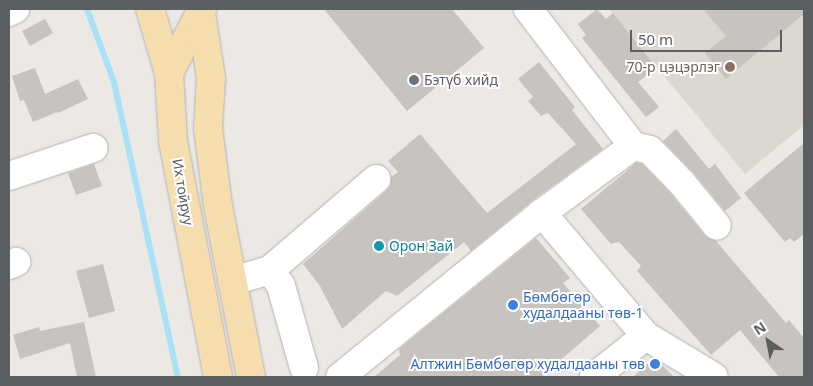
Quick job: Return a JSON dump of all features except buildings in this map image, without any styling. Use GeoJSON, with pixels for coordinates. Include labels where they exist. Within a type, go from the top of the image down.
{"type":"FeatureCollection","features":[{"type":"Feature","properties":{"kind":"main road","name":"Их тойруу"},"geometry":{"type":"LineString","coordinates":[[150,9],[169,73],[173,141],[218,377]]}},
{"type":"Feature","properties":{"kind":"main road"},"geometry":{"type":"LineString","coordinates":[[169,73],[202,10]]}},
{"type":"Feature","properties":{"kind":"main road"},"geometry":{"type":"LineString","coordinates":[[202,10],[211,78],[208,128],[218,206],[251,377]]}},
{"type":"Feature","properties":{"kind":"street"},"geometry":{"type":"LineString","coordinates":[[9,12],[15,9]]}},
{"type":"Feature","properties":{"kind":"street"},"geometry":{"type":"LineString","coordinates":[[528,9],[633,146],[650,150],[682,182],[717,226]]}},
{"type":"Feature","properties":{"kind":"street"},"geometry":{"type":"LineString","coordinates":[[340,377],[542,213],[633,146]]}},
{"type":"Feature","properties":{"kind":"street"},"geometry":{"type":"LineString","coordinates":[[9,176],[93,148]]}},
{"type":"Feature","properties":{"kind":"street"},"geometry":{"type":"LineString","coordinates":[[232,281],[270,270],[376,179]]}},
{"type":"Feature","properties":{"kind":"street"},"geometry":{"type":"LineString","coordinates":[[542,213],[639,340],[714,377]]}},
{"type":"Feature","properties":{"kind":"street"},"geometry":{"type":"LineString","coordinates":[[270,270],[282,286],[304,368]]}},
{"type":"Feature","properties":{"kind":"street"},"geometry":{"type":"LineString","coordinates":[[594,377],[639,340]]}},
{"type":"Feature","properties":{"kind":"street"},"geometry":{"type":"LineString","coordinates":[[610,377],[639,340]]}},
{"type":"Feature","properties":{"kind":"shaded area","name":"70-р цэцэрлэг"},"geometry":{"type":"Polygon","coordinates":[[[609,9],[804,9],[804,125],[745,174],[609,9]]]}},
{"type":"Feature","properties":{"kind":"waterway"},"geometry":{"type":"LineString","coordinates":[[87,9],[114,82],[178,377]]}},
{"type":"Feature","properties":{"kind":"place","name":"70-р цэцэрлэг"},"geometry":{"type":"Point","coordinates":[730,67]}},
{"type":"Feature","properties":{"kind":"place","name":"Бэтүб хийд"},"geometry":{"type":"Point","coordinates":[414,80]}},
{"type":"Feature","properties":{"kind":"place","name":"Орон Зай"},"geometry":{"type":"Point","coordinates":[379,246]}},
{"type":"Feature","properties":{"kind":"place","name":"Бөмбөгөр худалдааны төв-1"},"geometry":{"type":"Point","coordinates":[513,305]}},
{"type":"Feature","properties":{"kind":"place","name":"Алтжин Бөмбөгөр худалдааны төв"},"geometry":{"type":"Point","coordinates":[655,364]}}]}
